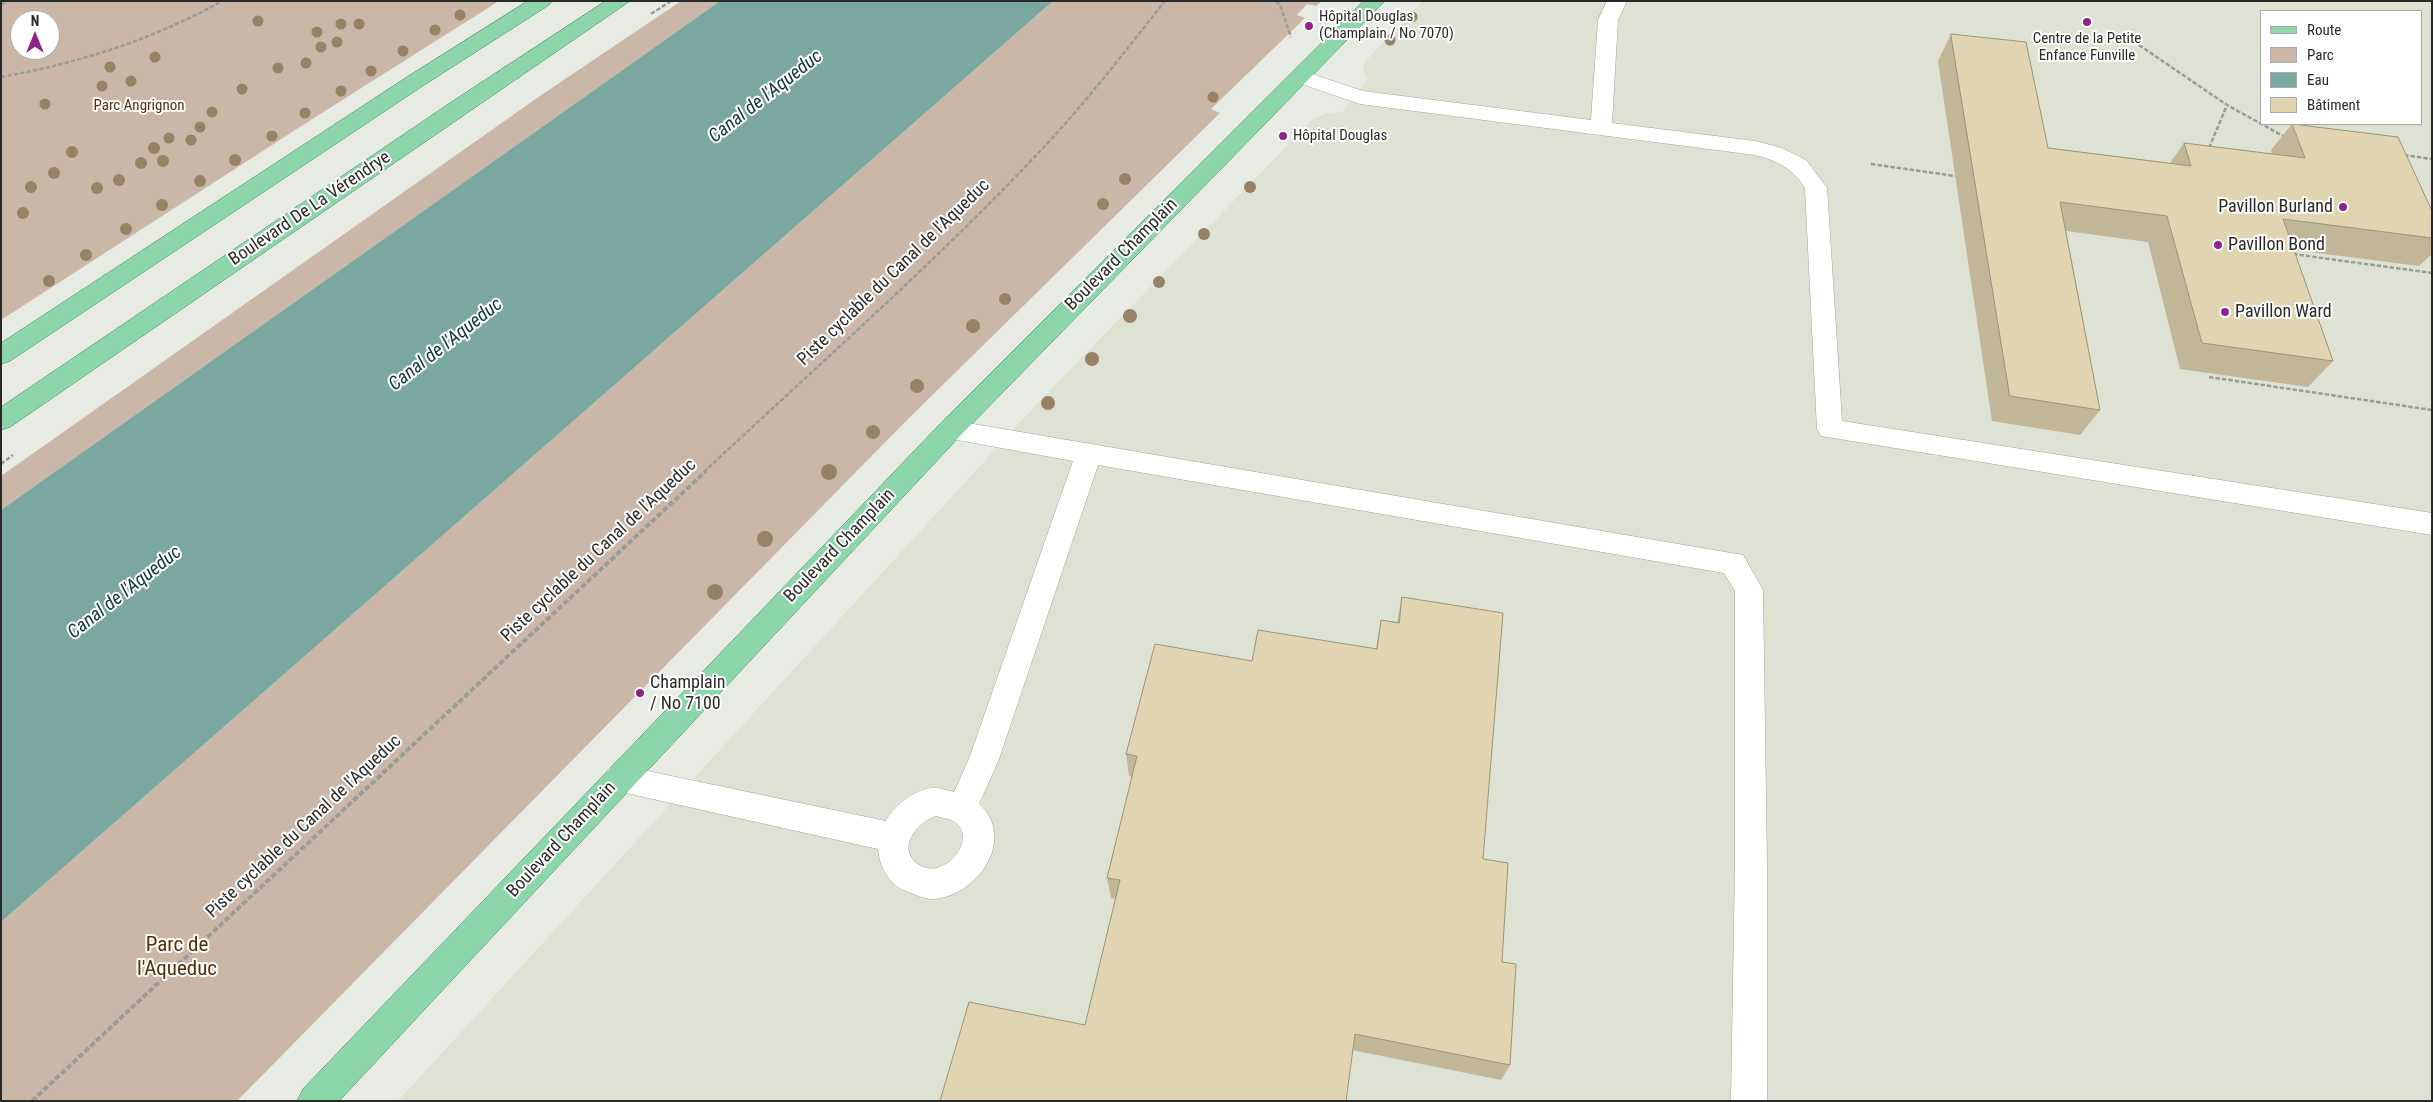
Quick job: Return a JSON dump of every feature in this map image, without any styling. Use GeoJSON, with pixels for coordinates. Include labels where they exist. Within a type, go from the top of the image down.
{"type":"FeatureCollection","features":[{"type":"Feature","properties":{"kind":"main road"},"geometry":{"type":"LineString","coordinates":[[1,355],[406,87],[542,1]]}},
{"type":"Feature","properties":{"kind":"main road","name":"Boulevard De La Vérendrye"},"geometry":{"type":"LineString","coordinates":[[1,420],[453,112],[620,1]]}},
{"type":"Feature","properties":{"kind":"main road","name":"Boulevard Champlain"},"geometry":{"type":"LineString","coordinates":[[315,1101],[950,430],[1375,1]]}},
{"type":"Feature","properties":{"kind":"lane"},"geometry":{"type":"LineString","coordinates":[[1601,128],[1608,20],[1617,1]]}},
{"type":"Feature","properties":{"kind":"lane"},"geometry":{"type":"LineString","coordinates":[[1300,76],[1360,97],[1755,148],[1774,152],[1795,162],[1809,173],[1816,188],[1830,429],[2432,524]]}},
{"type":"Feature","properties":{"kind":"lane"},"geometry":{"type":"LineString","coordinates":[[950,430],[1733,563],[1749,590],[1751,865],[1748,1101]]}},
{"type":"Feature","properties":{"kind":"lane"},"geometry":{"type":"LineString","coordinates":[[962,808],[984,759],[1089,453]]}},
{"type":"Feature","properties":{"kind":"lane"},"geometry":{"type":"LineString","coordinates":[[619,779],[894,838]]}},
{"type":"Feature","properties":{"kind":"lane"},"geometry":{"type":"LineString","coordinates":[[936,802],[950,803],[962,808],[972,816],[978,828],[980,841],[977,854],[970,867],[958,876],[945,882],[930,884],[917,881],[905,874],[897,864],[893,851],[894,838],[909,814],[921,807],[936,802]]}},
{"type":"Feature","properties":{"kind":"path"},"geometry":{"type":"LineString","coordinates":[[1,5],[8,1]]}},
{"type":"Feature","properties":{"kind":"path"},"geometry":{"type":"LineString","coordinates":[[1,77],[61,65],[114,50],[180,23],[222,1]]}},
{"type":"Feature","properties":{"kind":"path","name":"Piste cyclable du Canal de l'Aqueduc"},"geometry":{"type":"LineString","coordinates":[[32,1101],[938,253],[1084,102],[1165,1]]}},
{"type":"Feature","properties":{"kind":"path"},"geometry":{"type":"LineString","coordinates":[[1276,1],[1280,5],[1291,38]]}},
{"type":"Feature","properties":{"kind":"path"},"geometry":{"type":"LineString","coordinates":[[2139,45],[2228,105],[2260,123]]}},
{"type":"Feature","properties":{"kind":"path"},"geometry":{"type":"LineString","coordinates":[[2206,157],[2228,105]]}},
{"type":"Feature","properties":{"kind":"path"},"geometry":{"type":"LineString","coordinates":[[2263,125],[2293,142]]}},
{"type":"Feature","properties":{"kind":"path"},"geometry":{"type":"LineString","coordinates":[[2402,155],[2432,159]]}},
{"type":"Feature","properties":{"kind":"path"},"geometry":{"type":"LineString","coordinates":[[1871,164],[1955,176]]}},
{"type":"Feature","properties":{"kind":"path"},"geometry":{"type":"LineString","coordinates":[[2291,253],[2432,273]]}},
{"type":"Feature","properties":{"kind":"path"},"geometry":{"type":"LineString","coordinates":[[2209,377],[2432,410]]}},
{"type":"Feature","properties":{"kind":"shaded area"},"geometry":{"type":"Polygon","coordinates":[[[1423,1],[2432,1],[2432,1101],[398,1101],[1035,406],[1312,120],[1327,113],[1342,112],[1368,78],[1363,72],[1364,63],[1423,1]]]}},
{"type":"Feature","properties":{"kind":"green space","name":"Parc Angrignon"},"geometry":{"type":"Polygon","coordinates":[[[1,1],[499,1],[1,320],[1,1]]]}},
{"type":"Feature","properties":{"kind":"green space"},"geometry":{"type":"Polygon","coordinates":[[[681,1],[720,1],[1,510],[1,476],[537,98],[681,1]]]}},
{"type":"Feature","properties":{"kind":"green space","name":"Parc de l'Aqueduc"},"geometry":{"type":"Polygon","coordinates":[[[1053,1],[1322,1],[1316,6],[1307,4],[1297,15],[1305,18],[1211,109],[1220,113],[910,417],[237,1101],[1,1101],[1,922],[1053,1]]]}},
{"type":"Feature","properties":{"kind":"water","name":"Canal de l'Aqueduc"},"geometry":{"type":"Polygon","coordinates":[[[720,1],[1053,1],[1,922],[1,510],[720,1]]]}},
{"type":"Feature","properties":{"kind":"building"},"geometry":{"type":"Polygon","coordinates":[[[1951,34],[2026,42],[2048,148],[2191,166],[2184,143],[2305,158],[2292,125],[2398,137],[2432,211],[2432,238],[2283,219],[2333,361],[2202,343],[2167,216],[2060,202],[2100,410],[2010,396],[1951,34]]]}},
{"type":"Feature","properties":{"kind":"building"},"geometry":{"type":"Polygon","coordinates":[[[1402,597],[1503,613],[1483,859],[1508,863],[1502,962],[1516,964],[1510,1065],[1355,1034],[1346,1101],[940,1101],[969,1002],[1085,1025],[1120,880],[1107,878],[1137,756],[1126,754],[1155,644],[1252,661],[1258,630],[1377,649],[1381,620],[1399,623],[1402,597]]]}},
{"type":"Feature","properties":{"kind":"place","name":"Centre de la Petite Enfance Funville"},"geometry":{"type":"Point","coordinates":[2087,22]}},
{"type":"Feature","properties":{"kind":"place","name":"Hôpital Douglas (Champlain / No 7070)"},"geometry":{"type":"Point","coordinates":[1309,26]}},
{"type":"Feature","properties":{"kind":"place","name":"Hôpital Douglas"},"geometry":{"type":"Point","coordinates":[1283,136]}},
{"type":"Feature","properties":{"kind":"place","name":"Pavillon Burland"},"geometry":{"type":"Point","coordinates":[2343,207]}},
{"type":"Feature","properties":{"kind":"place","name":"Pavillon Bond"},"geometry":{"type":"Point","coordinates":[2218,245]}},
{"type":"Feature","properties":{"kind":"place","name":"Pavillon Ward"},"geometry":{"type":"Point","coordinates":[2225,312]}},
{"type":"Feature","properties":{"kind":"place","name":"Champlain / No 7100"},"geometry":{"type":"Point","coordinates":[640,693]}}]}
